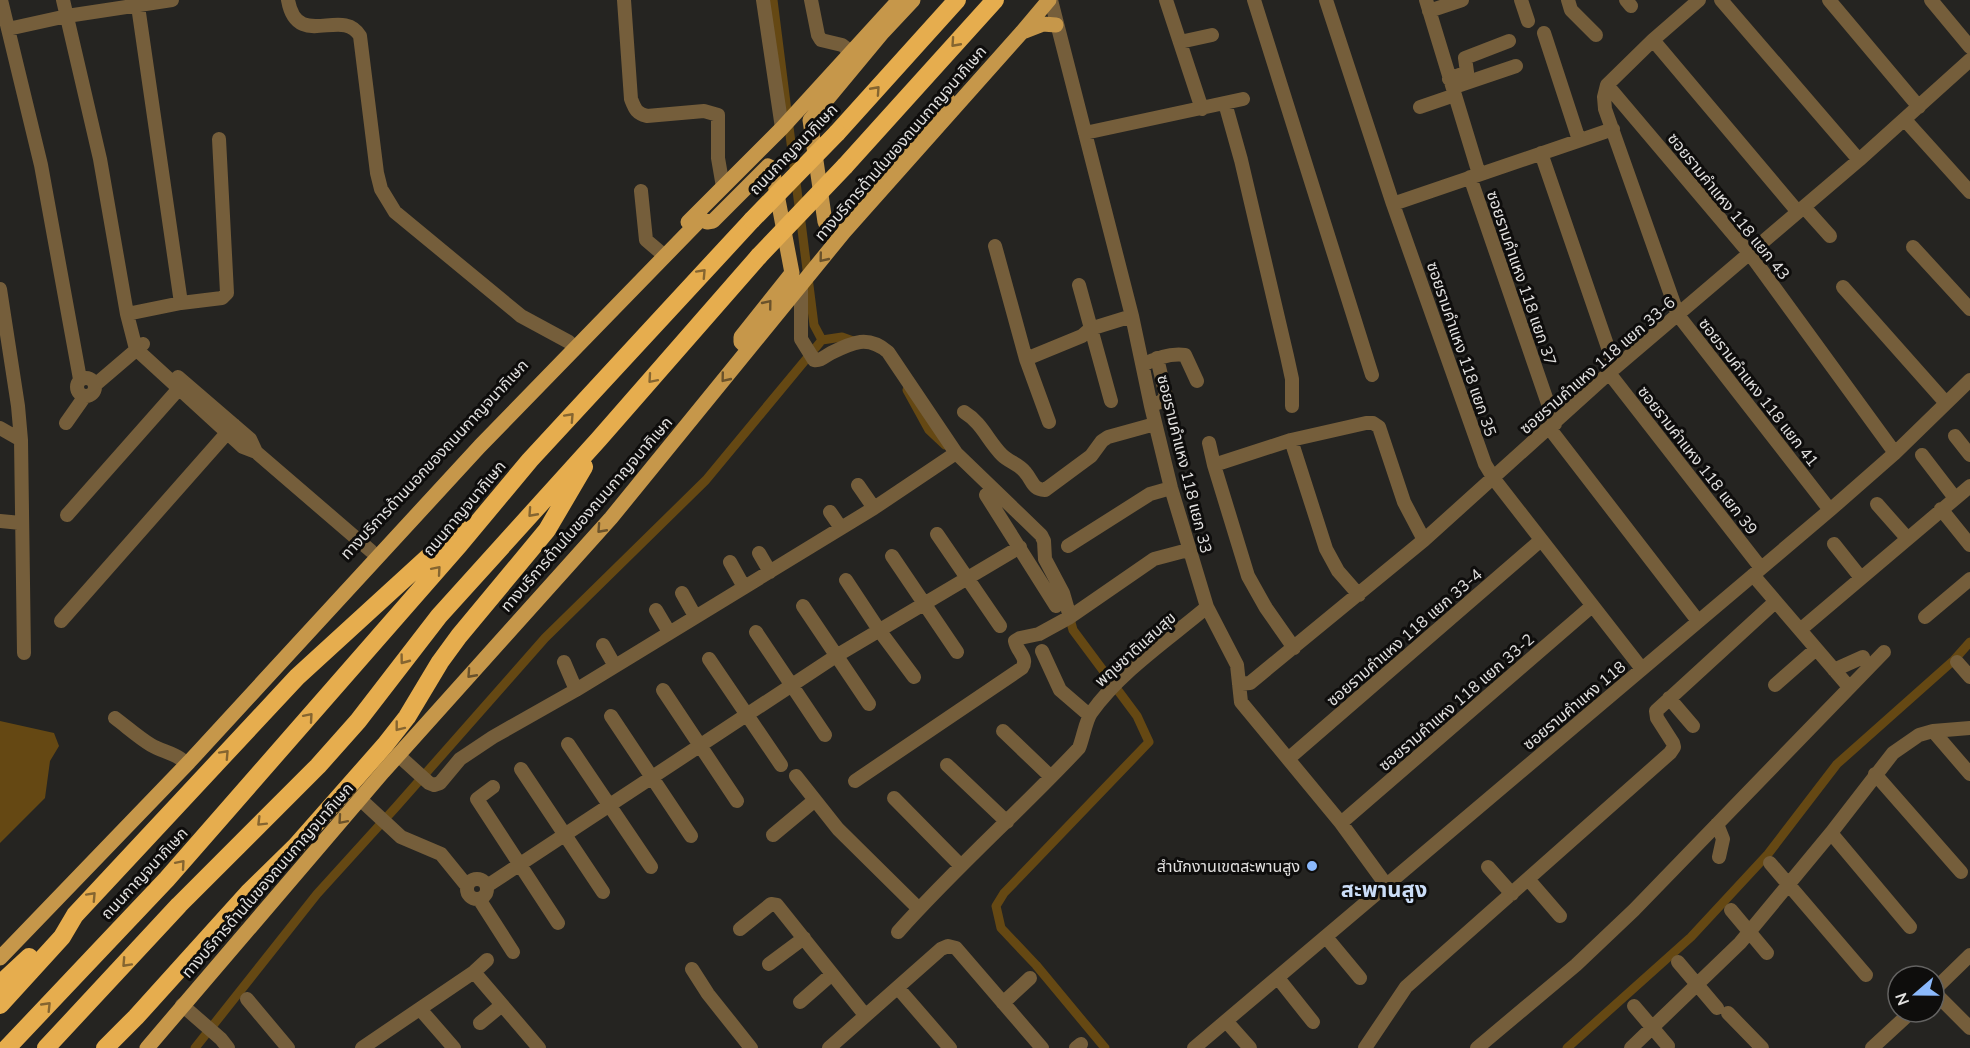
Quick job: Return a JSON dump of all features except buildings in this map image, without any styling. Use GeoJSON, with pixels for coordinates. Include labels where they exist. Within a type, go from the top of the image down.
{"type":"FeatureCollection","features":[{"type":"Feature","properties":{"kind":"highway","name":"ถนนกาญจนาภิเษก"},"geometry":{"type":"LineString","coordinates":[[7,1048],[167,879],[452,553],[530,460],[752,220],[837,133],[957,0]]}},
{"type":"Feature","properties":{"kind":"highway"},"geometry":{"type":"LineString","coordinates":[[46,1048],[179,905],[318,766],[358,721],[439,616],[599,439],[759,256],[845,166],[995,0]]}},
{"type":"Feature","properties":{"kind":"highway"},"geometry":{"type":"LineString","coordinates":[[105,1048],[248,893],[296,846],[385,745],[407,717],[440,662],[459,636],[547,530],[599,439]]}},
{"type":"Feature","properties":{"kind":"highway"},"geometry":{"type":"LineString","coordinates":[[0,984],[75,915],[297,677],[452,536],[530,460]]}},
{"type":"Feature","properties":{"kind":"highway"},"geometry":{"type":"LineString","coordinates":[[0,1005],[62,937],[75,915]]}},
{"type":"Feature","properties":{"kind":"highway"},"geometry":{"type":"LineString","coordinates":[[114,1048],[136,1017]]}},
{"type":"Feature","properties":{"kind":"main road","name":"ทางบริการด้านนอกของถนนกาญจนาภิเษก"},"geometry":{"type":"LineString","coordinates":[[0,947],[181,759],[371,551],[569,342],[723,187],[783,131],[898,0]]}},
{"type":"Feature","properties":{"kind":"main road"},"geometry":{"type":"LineString","coordinates":[[805,107],[913,0]]}},
{"type":"Feature","properties":{"kind":"main road"},"geometry":{"type":"LineString","coordinates":[[883,32],[810,120],[825,222],[828,224],[836,222],[1024,16],[1049,0]]}},
{"type":"Feature","properties":{"kind":"main road","name":"ทางบริการด้านในของถนนกาญจนาภิเษก"},"geometry":{"type":"LineString","coordinates":[[147,1048],[182,1005],[364,804],[398,755],[610,518],[844,232],[1049,0]]}},
{"type":"Feature","properties":{"kind":"main road"},"geometry":{"type":"LineString","coordinates":[[1022,32],[1043,24],[1056,25]]}},
{"type":"Feature","properties":{"kind":"main road"},"geometry":{"type":"LineString","coordinates":[[0,958],[189,762],[480,446],[702,219],[783,131]]}},
{"type":"Feature","properties":{"kind":"main road"},"geometry":{"type":"LineString","coordinates":[[702,219],[707,222],[714,221],[768,166],[771,168],[792,273],[741,337],[741,342],[748,350]]}},
{"type":"Feature","properties":{"kind":"street"},"geometry":{"type":"LineString","coordinates":[[1,0],[41,165],[80,379],[77,391],[85,396]]}},
{"type":"Feature","properties":{"kind":"street"},"geometry":{"type":"LineString","coordinates":[[63,0],[100,159],[127,314],[137,344],[230,429],[243,447],[256,452],[371,551]]}},
{"type":"Feature","properties":{"kind":"street"},"geometry":{"type":"LineString","coordinates":[[8,29],[118,4],[138,6],[172,0]]}},
{"type":"Feature","properties":{"kind":"street"},"geometry":{"type":"LineString","coordinates":[[288,0],[292,15],[296,20],[309,26],[341,25],[354,28],[360,36],[377,173],[381,189],[395,212],[521,316],[569,342]]}},
{"type":"Feature","properties":{"kind":"street"},"geometry":{"type":"LineString","coordinates":[[292,15],[293,0]]}},
{"type":"Feature","properties":{"kind":"street"},"geometry":{"type":"LineString","coordinates":[[624,0],[632,99],[635,110],[647,116],[704,111],[718,115],[718,149],[723,187]]}},
{"type":"Feature","properties":{"kind":"street"},"geometry":{"type":"LineString","coordinates":[[763,0],[783,131]]}},
{"type":"Feature","properties":{"kind":"street"},"geometry":{"type":"LineString","coordinates":[[811,0],[821,40],[842,45],[851,52]]}},
{"type":"Feature","properties":{"kind":"street","name":"ซอยรามคำแหง 118 แยก 33"},"geometry":{"type":"LineString","coordinates":[[1049,0],[1133,320],[1171,488],[1207,607],[1237,665],[1241,702],[1341,823],[1387,886]]}},
{"type":"Feature","properties":{"kind":"street"},"geometry":{"type":"LineString","coordinates":[[1166,0],[1202,109]]}},
{"type":"Feature","properties":{"kind":"street"},"geometry":{"type":"LineString","coordinates":[[1254,0],[1372,375]]}},
{"type":"Feature","properties":{"kind":"street","name":"ซอยรามคำแหง 118 แยก 35"},"geometry":{"type":"LineString","coordinates":[[1326,0],[1479,449],[1494,479],[1642,669]]}},
{"type":"Feature","properties":{"kind":"street"},"geometry":{"type":"LineString","coordinates":[[1427,5],[1462,0]]}},
{"type":"Feature","properties":{"kind":"street"},"geometry":{"type":"LineString","coordinates":[[1521,0],[1528,21]]}},
{"type":"Feature","properties":{"kind":"street"},"geometry":{"type":"LineString","coordinates":[[1568,0],[1571,10],[1596,35]]}},
{"type":"Feature","properties":{"kind":"street"},"geometry":{"type":"LineString","coordinates":[[1607,85],[1653,40],[1699,0]]}},
{"type":"Feature","properties":{"kind":"street"},"geometry":{"type":"LineString","coordinates":[[1721,0],[1859,160]]}},
{"type":"Feature","properties":{"kind":"street"},"geometry":{"type":"LineString","coordinates":[[1829,0],[1919,107]]}},
{"type":"Feature","properties":{"kind":"street"},"geometry":{"type":"LineString","coordinates":[[1931,0],[1970,47]]}},
{"type":"Feature","properties":{"kind":"street","name":"ซอยรามคำแหง 118 แยก 37"},"geometry":{"type":"LineString","coordinates":[[1427,5],[1452,87],[1474,175],[1552,427],[1698,621]]}},
{"type":"Feature","properties":{"kind":"street"},"geometry":{"type":"LineString","coordinates":[[138,6],[181,303]]}},
{"type":"Feature","properties":{"kind":"street"},"geometry":{"type":"LineString","coordinates":[[1544,33],[1579,140]]}},
{"type":"Feature","properties":{"kind":"street"},"geometry":{"type":"LineString","coordinates":[[1180,42],[1212,35]]}},
{"type":"Feature","properties":{"kind":"street"},"geometry":{"type":"LineString","coordinates":[[1420,107],[1452,87],[1467,72],[1465,58],[1509,40]]}},
{"type":"Feature","properties":{"kind":"street"},"geometry":{"type":"LineString","coordinates":[[1653,40],[1801,210],[1830,236]]}},
{"type":"Feature","properties":{"kind":"street"},"geometry":{"type":"LineString","coordinates":[[1452,87],[1516,66]]}},
{"type":"Feature","properties":{"kind":"street","name":"ซอยรามคำแหง 118 แยก 33-6"},"geometry":{"type":"LineString","coordinates":[[1239,684],[1250,683],[1424,540],[1612,371],[1968,66]]}},
{"type":"Feature","properties":{"kind":"street","name":"ซอยรามคำแหง 118 แยก 41"},"geometry":{"type":"LineString","coordinates":[[1607,85],[1604,97],[1605,109],[1678,315],[1830,510]]}},
{"type":"Feature","properties":{"kind":"street","name":"ซอยรามคำแหง 118 แยก 43"},"geometry":{"type":"LineString","coordinates":[[1607,85],[1750,254],[1895,453]]}},
{"type":"Feature","properties":{"kind":"street"},"geometry":{"type":"LineString","coordinates":[[1085,133],[1243,99]]}},
{"type":"Feature","properties":{"kind":"street"},"geometry":{"type":"LineString","coordinates":[[1225,103],[1241,160],[1287,356],[1292,379],[1292,406]]}},
{"type":"Feature","properties":{"kind":"street"},"geometry":{"type":"LineString","coordinates":[[1905,120],[1970,192]]}},
{"type":"Feature","properties":{"kind":"street"},"geometry":{"type":"LineString","coordinates":[[1394,204],[1613,129]]}},
{"type":"Feature","properties":{"kind":"street"},"geometry":{"type":"LineString","coordinates":[[127,314],[181,303],[222,298],[227,293],[219,139]]}},
{"type":"Feature","properties":{"kind":"street","name":"ซอยรามคำแหง 118 แยก 39"},"geometry":{"type":"LineString","coordinates":[[1541,153],[1612,371],[1757,572],[1775,602],[1849,687]]}},
{"type":"Feature","properties":{"kind":"street"},"geometry":{"type":"LineString","coordinates":[[641,191],[646,240],[659,251]]}},
{"type":"Feature","properties":{"kind":"street"},"geometry":{"type":"LineString","coordinates":[[995,246],[1026,359],[1049,422]]}},
{"type":"Feature","properties":{"kind":"street"},"geometry":{"type":"LineString","coordinates":[[1913,247],[1970,309]]}},
{"type":"Feature","properties":{"kind":"street"},"geometry":{"type":"LineString","coordinates":[[801,285],[801,339],[814,360],[818,361],[832,352],[863,341],[875,342],[888,352],[956,453],[1041,535],[1044,541],[1045,559],[1063,593],[1070,617]]}},
{"type":"Feature","properties":{"kind":"street"},"geometry":{"type":"LineString","coordinates":[[1079,285],[1088,334],[1111,400]]}},
{"type":"Feature","properties":{"kind":"street"},"geometry":{"type":"LineString","coordinates":[[1843,287],[1946,403]]}},
{"type":"Feature","properties":{"kind":"street"},"geometry":{"type":"LineString","coordinates":[[0,289],[21,440],[24,653]]}},
{"type":"Feature","properties":{"kind":"street"},"geometry":{"type":"LineString","coordinates":[[1026,359],[1088,334],[1133,320]]}},
{"type":"Feature","properties":{"kind":"street"},"geometry":{"type":"LineString","coordinates":[[66,423],[85,396],[92,394],[95,385],[137,344]]}},
{"type":"Feature","properties":{"kind":"street"},"geometry":{"type":"LineString","coordinates":[[1143,364],[1156,358],[1185,355],[1197,381]]}},
{"type":"Feature","properties":{"kind":"street"},"geometry":{"type":"LineString","coordinates":[[1151,406],[1162,401],[1166,396],[1156,358]]}},
{"type":"Feature","properties":{"kind":"street"},"geometry":{"type":"LineString","coordinates":[[80,379],[89,378],[95,385]]}},
{"type":"Feature","properties":{"kind":"street","name":"ซอยรามคำแหง 118"},"geometry":{"type":"LineString","coordinates":[[1194,1048],[1830,510],[1895,453],[1970,380]]}},
{"type":"Feature","properties":{"kind":"street"},"geometry":{"type":"LineString","coordinates":[[67,515],[181,386]]}},
{"type":"Feature","properties":{"kind":"street"},"geometry":{"type":"LineString","coordinates":[[964,412],[973,417],[1001,454],[1026,472],[1037,489],[1045,490],[1091,456],[1101,441],[1155,424]]}},
{"type":"Feature","properties":{"kind":"street"},"geometry":{"type":"LineString","coordinates":[[1214,465],[1291,440],[1373,423],[1379,427],[1404,502],[1424,540]]}},
{"type":"Feature","properties":{"kind":"street"},"geometry":{"type":"LineString","coordinates":[[0,428],[21,440]]}},
{"type":"Feature","properties":{"kind":"street"},"geometry":{"type":"LineString","coordinates":[[61,621],[230,429]]}},
{"type":"Feature","properties":{"kind":"street"},"geometry":{"type":"LineString","coordinates":[[1955,436],[1970,455]]}},
{"type":"Feature","properties":{"kind":"street"},"geometry":{"type":"LineString","coordinates":[[1291,440],[1326,549],[1338,571],[1359,595]]}},
{"type":"Feature","properties":{"kind":"street"},"geometry":{"type":"LineString","coordinates":[[1209,442],[1248,576],[1266,608],[1294,648]]}},
{"type":"Feature","properties":{"kind":"street"},"geometry":{"type":"LineString","coordinates":[[398,755],[429,783],[434,785],[440,783],[460,759],[493,737],[576,690],[770,572],[874,508],[956,453]]}},
{"type":"Feature","properties":{"kind":"street"},"geometry":{"type":"LineString","coordinates":[[1922,455],[1955,498]]}},
{"type":"Feature","properties":{"kind":"street"},"geometry":{"type":"LineString","coordinates":[[858,485],[874,508]]}},
{"type":"Feature","properties":{"kind":"street"},"geometry":{"type":"LineString","coordinates":[[1800,630],[1970,486]]}},
{"type":"Feature","properties":{"kind":"street"},"geometry":{"type":"LineString","coordinates":[[1068,546],[1150,494],[1171,488]]}},
{"type":"Feature","properties":{"kind":"street"},"geometry":{"type":"LineString","coordinates":[[986,495],[1056,606]]}},
{"type":"Feature","properties":{"kind":"street"},"geometry":{"type":"LineString","coordinates":[[1877,504],[1907,538]]}},
{"type":"Feature","properties":{"kind":"street"},"geometry":{"type":"LineString","coordinates":[[1941,509],[1970,545]]}},
{"type":"Feature","properties":{"kind":"street"},"geometry":{"type":"LineString","coordinates":[[830,512],[841,528]]}},
{"type":"Feature","properties":{"kind":"street"},"geometry":{"type":"LineString","coordinates":[[0,521],[21,523]]}},
{"type":"Feature","properties":{"kind":"street"},"geometry":{"type":"LineString","coordinates":[[937,534],[1000,626]]}},
{"type":"Feature","properties":{"kind":"street","name":"ซอยรามคำแหง 118 แยก 33-4"},"geometry":{"type":"LineString","coordinates":[[1288,759],[1541,540]]}},
{"type":"Feature","properties":{"kind":"street"},"geometry":{"type":"LineString","coordinates":[[1834,544],[1861,578]]}},
{"type":"Feature","properties":{"kind":"street"},"geometry":{"type":"LineString","coordinates":[[479,899],[485,895],[487,886],[519,864],[791,685],[1020,547]]}},
{"type":"Feature","properties":{"kind":"street"},"geometry":{"type":"LineString","coordinates":[[855,781],[1022,668],[1025,660],[1016,647],[1016,641],[1051,628],[1070,617],[1154,559],[1188,550]]}},
{"type":"Feature","properties":{"kind":"street"},"geometry":{"type":"LineString","coordinates":[[759,553],[770,572]]}},
{"type":"Feature","properties":{"kind":"street"},"geometry":{"type":"LineString","coordinates":[[892,556],[957,652]]}},
{"type":"Feature","properties":{"kind":"street"},"geometry":{"type":"LineString","coordinates":[[730,562],[744,587]]}},
{"type":"Feature","properties":{"kind":"street"},"geometry":{"type":"LineString","coordinates":[[1925,616],[1970,579]]}},
{"type":"Feature","properties":{"kind":"street"},"geometry":{"type":"LineString","coordinates":[[846,580],[914,677]]}},
{"type":"Feature","properties":{"kind":"street"},"geometry":{"type":"LineString","coordinates":[[682,593],[695,616]]}},
{"type":"Feature","properties":{"kind":"street"},"geometry":{"type":"LineString","coordinates":[[1365,1048],[1406,987],[1673,750],[1673,743],[1656,718],[1656,711],[1775,602]]}},
{"type":"Feature","properties":{"kind":"street"},"geometry":{"type":"LineString","coordinates":[[803,606],[869,704]]}},
{"type":"Feature","properties":{"kind":"street","name":"ซอยรามคำแหง 118 แยก 33-2"},"geometry":{"type":"LineString","coordinates":[[1341,823],[1592,606]]}},
{"type":"Feature","properties":{"kind":"street","name":"พฤษชาติแสนสุข"},"geometry":{"type":"LineString","coordinates":[[898,932],[1079,747],[1085,734],[1089,715],[1115,685],[1207,607]]}},
{"type":"Feature","properties":{"kind":"street"},"geometry":{"type":"LineString","coordinates":[[656,610],[669,632]]}},
{"type":"Feature","properties":{"kind":"street"},"geometry":{"type":"LineString","coordinates":[[756,633],[825,735]]}},
{"type":"Feature","properties":{"kind":"street"},"geometry":{"type":"LineString","coordinates":[[603,645],[615,666]]}},
{"type":"Feature","properties":{"kind":"street"},"geometry":{"type":"LineString","coordinates":[[1775,685],[1816,649]]}},
{"type":"Feature","properties":{"kind":"street"},"geometry":{"type":"LineString","coordinates":[[1042,651],[1060,690],[1089,715]]}},
{"type":"Feature","properties":{"kind":"street"},"geometry":{"type":"LineString","coordinates":[[1476,1048],[1576,965],[1634,910],[1884,652]]}},
{"type":"Feature","properties":{"kind":"street"},"geometry":{"type":"LineString","coordinates":[[1834,670],[1863,657]]}},
{"type":"Feature","properties":{"kind":"street"},"geometry":{"type":"LineString","coordinates":[[709,659],[781,765]]}},
{"type":"Feature","properties":{"kind":"street"},"geometry":{"type":"LineString","coordinates":[[564,662],[576,690]]}},
{"type":"Feature","properties":{"kind":"street"},"geometry":{"type":"LineString","coordinates":[[1957,662],[1970,677]]}},
{"type":"Feature","properties":{"kind":"street"},"geometry":{"type":"LineString","coordinates":[[663,690],[737,801]]}},
{"type":"Feature","properties":{"kind":"street"},"geometry":{"type":"LineString","coordinates":[[1669,698],[1693,726]]}},
{"type":"Feature","properties":{"kind":"street"},"geometry":{"type":"LineString","coordinates":[[611,716],[691,836]]}},
{"type":"Feature","properties":{"kind":"street"},"geometry":{"type":"LineString","coordinates":[[115,718],[150,744],[173,753],[181,759]]}},
{"type":"Feature","properties":{"kind":"street"},"geometry":{"type":"LineString","coordinates":[[1631,1048],[1749,931],[1831,833],[1893,753],[1919,735],[1934,731],[1970,728]]}},
{"type":"Feature","properties":{"kind":"street"},"geometry":{"type":"LineString","coordinates":[[1003,731],[1051,777]]}},
{"type":"Feature","properties":{"kind":"street"},"geometry":{"type":"LineString","coordinates":[[1934,731],[1970,774]]}},
{"type":"Feature","properties":{"kind":"street"},"geometry":{"type":"LineString","coordinates":[[568,744],[651,867]]}},
{"type":"Feature","properties":{"kind":"street"},"geometry":{"type":"LineString","coordinates":[[947,765],[1007,822]]}},
{"type":"Feature","properties":{"kind":"street"},"geometry":{"type":"LineString","coordinates":[[521,769],[603,892]]}},
{"type":"Feature","properties":{"kind":"street"},"geometry":{"type":"LineString","coordinates":[[1875,774],[1961,872]]}},
{"type":"Feature","properties":{"kind":"street"},"geometry":{"type":"LineString","coordinates":[[796,776],[838,829],[919,909]]}},
{"type":"Feature","properties":{"kind":"street"},"geometry":{"type":"LineString","coordinates":[[494,787],[477,799],[558,923]]}},
{"type":"Feature","properties":{"kind":"street"},"geometry":{"type":"LineString","coordinates":[[894,798],[961,866]]}},
{"type":"Feature","properties":{"kind":"street"},"geometry":{"type":"LineString","coordinates":[[773,836],[815,800]]}},
{"type":"Feature","properties":{"kind":"street"},"geometry":{"type":"LineString","coordinates":[[364,804],[398,835],[441,854],[467,886],[469,896],[479,899],[513,952]]}},
{"type":"Feature","properties":{"kind":"street"},"geometry":{"type":"LineString","coordinates":[[1717,824],[1723,838],[1719,857]]}},
{"type":"Feature","properties":{"kind":"street"},"geometry":{"type":"LineString","coordinates":[[1831,833],[1910,927]]}},
{"type":"Feature","properties":{"kind":"street"},"geometry":{"type":"LineString","coordinates":[[1770,863],[1789,882],[1866,975]]}},
{"type":"Feature","properties":{"kind":"street"},"geometry":{"type":"LineString","coordinates":[[1488,867],[1512,894]]}},
{"type":"Feature","properties":{"kind":"street"},"geometry":{"type":"LineString","coordinates":[[467,886],[471,880],[477,878],[483,880],[487,886]]}},
{"type":"Feature","properties":{"kind":"street"},"geometry":{"type":"LineString","coordinates":[[1528,879],[1560,916]]}},
{"type":"Feature","properties":{"kind":"street"},"geometry":{"type":"LineString","coordinates":[[740,929],[774,904],[865,1015]]}},
{"type":"Feature","properties":{"kind":"street"},"geometry":{"type":"LineString","coordinates":[[1731,910],[1767,953]]}},
{"type":"Feature","properties":{"kind":"street"},"geometry":{"type":"LineString","coordinates":[[1326,937],[1360,978]]}},
{"type":"Feature","properties":{"kind":"street"},"geometry":{"type":"LineString","coordinates":[[769,964],[804,938]]}},
{"type":"Feature","properties":{"kind":"street"},"geometry":{"type":"LineString","coordinates":[[838,1046],[865,1015],[941,949],[948,946],[956,948],[1042,1048]]}},
{"type":"Feature","properties":{"kind":"street"},"geometry":{"type":"LineString","coordinates":[[1946,979],[1970,956]]}},
{"type":"Feature","properties":{"kind":"street"},"geometry":{"type":"LineString","coordinates":[[365,1047],[474,972],[487,960]]}},
{"type":"Feature","properties":{"kind":"street"},"geometry":{"type":"LineString","coordinates":[[1678,962],[1697,985],[1762,1048]]}},
{"type":"Feature","properties":{"kind":"street"},"geometry":{"type":"LineString","coordinates":[[692,969],[708,994],[752,1048]]}},
{"type":"Feature","properties":{"kind":"street"},"geometry":{"type":"LineString","coordinates":[[474,972],[539,1048]]}},
{"type":"Feature","properties":{"kind":"street"},"geometry":{"type":"LineString","coordinates":[[800,1002],[832,974]]}},
{"type":"Feature","properties":{"kind":"street"},"geometry":{"type":"LineString","coordinates":[[1003,1003],[1030,978]]}},
{"type":"Feature","properties":{"kind":"street"},"geometry":{"type":"LineString","coordinates":[[1278,978],[1313,1022]]}},
{"type":"Feature","properties":{"kind":"street"},"geometry":{"type":"LineString","coordinates":[[898,988],[950,1048]]}},
{"type":"Feature","properties":{"kind":"street"},"geometry":{"type":"LineString","coordinates":[[247,999],[288,1048]]}},
{"type":"Feature","properties":{"kind":"street"},"geometry":{"type":"LineString","coordinates":[[1946,1003],[1970,1028]]}},
{"type":"Feature","properties":{"kind":"street"},"geometry":{"type":"LineString","coordinates":[[182,1005],[221,1045]]}},
{"type":"Feature","properties":{"kind":"street"},"geometry":{"type":"LineString","coordinates":[[480,1023],[502,1005]]}},
{"type":"Feature","properties":{"kind":"street"},"geometry":{"type":"LineString","coordinates":[[1634,1006],[1668,1046]]}},
{"type":"Feature","properties":{"kind":"street"},"geometry":{"type":"LineString","coordinates":[[420,1009],[454,1048]]}},
{"type":"Feature","properties":{"kind":"street"},"geometry":{"type":"LineString","coordinates":[[1226,1021],[1250,1048]]}},
{"type":"Feature","properties":{"kind":"street"},"geometry":{"type":"LineString","coordinates":[[1872,1048],[1898,1024]]}},
{"type":"Feature","properties":{"kind":"shaded area"},"geometry":{"type":"Polygon","coordinates":[[[0,721],[54,733],[59,746],[50,761],[45,798],[0,843],[0,721]]]}},
{"type":"Feature","properties":{"kind":"waterway"},"geometry":{"type":"LineString","coordinates":[[773,0],[814,325],[822,340],[842,337],[856,342]]}},
{"type":"Feature","properties":{"kind":"waterway"},"geometry":{"type":"LineString","coordinates":[[195,1048],[317,894],[545,638],[706,480],[822,340]]}},
{"type":"Feature","properties":{"kind":"waterway"},"geometry":{"type":"LineString","coordinates":[[907,390],[929,430],[945,445]]}},
{"type":"Feature","properties":{"kind":"waterway"},"geometry":{"type":"LineString","coordinates":[[1069,615],[1073,630],[1137,716],[1149,742],[1004,893],[996,906],[1001,928],[1036,965],[1105,1048]]}},
{"type":"Feature","properties":{"kind":"waterway"},"geometry":{"type":"LineString","coordinates":[[1567,1048],[1691,937],[1768,854],[1837,764],[1954,660],[1970,642]]}},
{"type":"Feature","properties":{"kind":"place","name":"สำนักงานเขตสะพานสูง"},"geometry":{"type":"Point","coordinates":[1312,866]}},
{"type":"Feature","properties":{"kind":"district","name":"สะพานสูง"},"geometry":{"type":"Point","coordinates":[1384,889]}}]}
